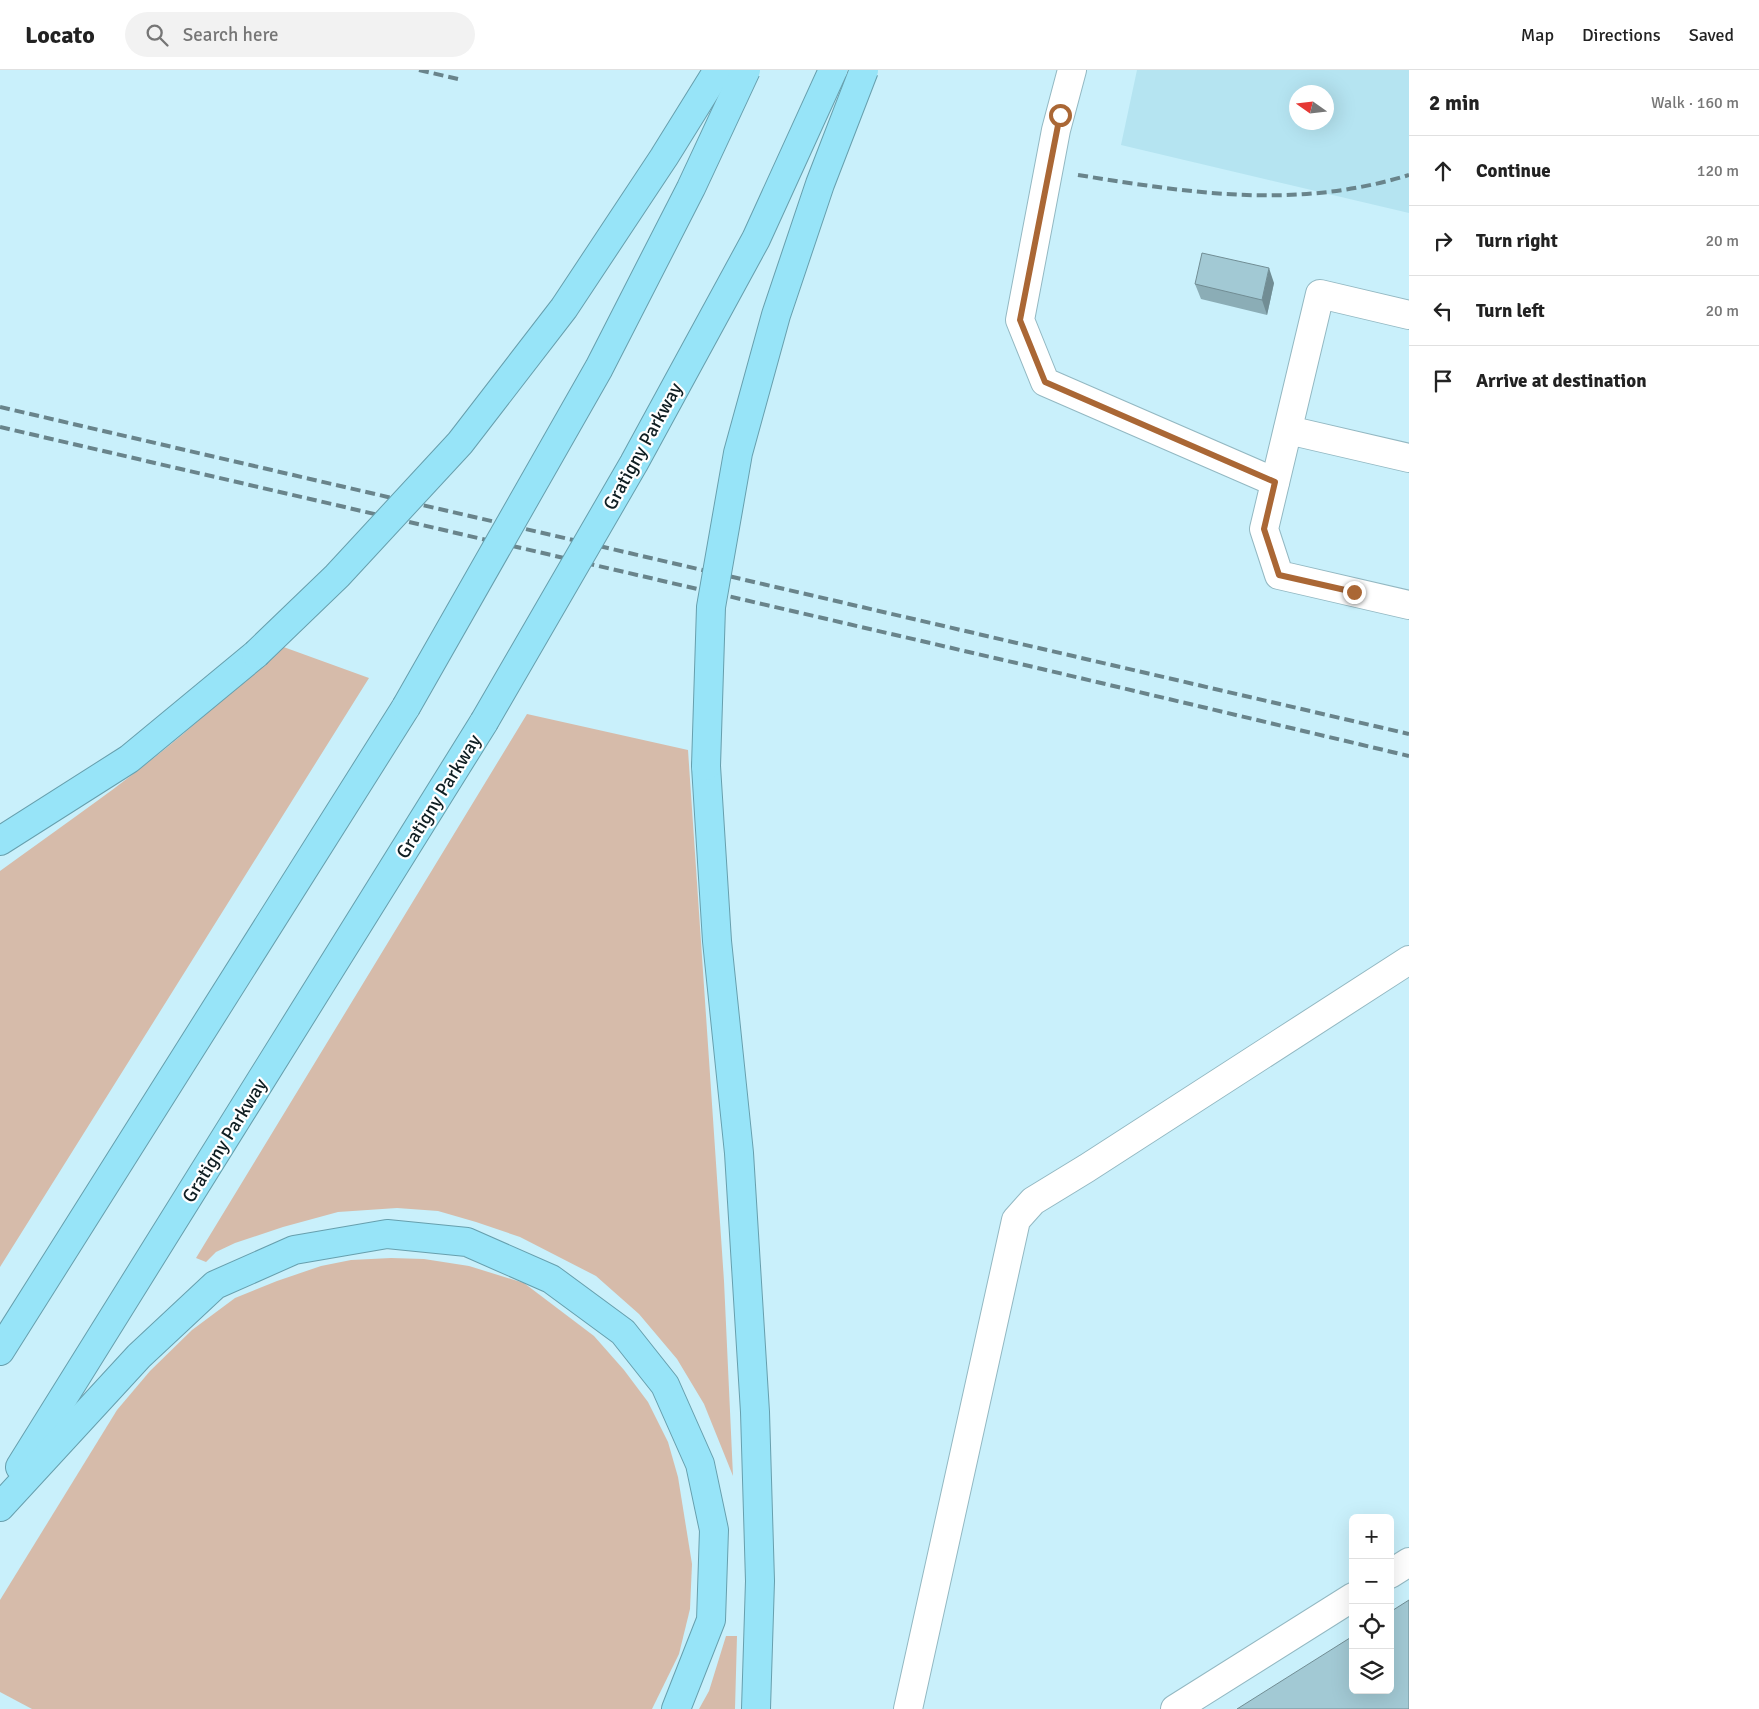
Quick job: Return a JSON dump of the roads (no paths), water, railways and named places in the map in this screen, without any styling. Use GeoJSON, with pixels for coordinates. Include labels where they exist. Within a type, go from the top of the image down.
{"type":"FeatureCollection","features":[{"type":"Feature","properties":{"kind":"highway"},"geometry":{"type":"LineString","coordinates":[[0,841],[128,759],[256,654],[337,576],[460,443],[564,308],[664,157],[718,70]]}},
{"type":"Feature","properties":{"kind":"highway"},"geometry":{"type":"LineString","coordinates":[[0,1351],[406,707],[599,368],[691,188],[746,70]]}},
{"type":"Feature","properties":{"kind":"highway","name":"Gratigny Parkway"},"geometry":{"type":"LineString","coordinates":[[0,1498],[484,722],[634,463],[756,239],[833,70]]}},
{"type":"Feature","properties":{"kind":"highway"},"geometry":{"type":"LineString","coordinates":[[756,1709],[760,1581],[755,1412],[739,1153],[717,941],[706,766],[711,607],[738,453],[776,314],[820,184],[864,70]]}},
{"type":"Feature","properties":{"kind":"highway"},"geometry":{"type":"LineString","coordinates":[[0,1507],[139,1356],[215,1285],[294,1250],[387,1234],[467,1242],[551,1279],[623,1332],[665,1385],[700,1464],[714,1530],[711,1620],[676,1709]]}},
{"type":"Feature","properties":{"kind":"lane"},"geometry":{"type":"LineString","coordinates":[[1072,70],[1056,130],[1020,320],[1045,382],[1275,482]]}},
{"type":"Feature","properties":{"kind":"lane"},"geometry":{"type":"LineString","coordinates":[[1409,314],[1320,294],[1264,529],[1279,575],[1409,605]]}},
{"type":"Feature","properties":{"kind":"lane"},"geometry":{"type":"LineString","coordinates":[[1288,430],[1409,458]]}},
{"type":"Feature","properties":{"kind":"lane"},"geometry":{"type":"LineString","coordinates":[[908,1709],[1016,1220],[1033,1200],[1104,1157],[1409,960]]}},
{"type":"Feature","properties":{"kind":"lane"},"geometry":{"type":"LineString","coordinates":[[1394,1571],[1409,1562]]}},
{"type":"Feature","properties":{"kind":"lane"},"geometry":{"type":"LineString","coordinates":[[1175,1709],[1349,1600]]}},
{"type":"Feature","properties":{"kind":"railway"},"geometry":{"type":"LineString","coordinates":[[419,70],[458,79]]}},
{"type":"Feature","properties":{"kind":"railway"},"geometry":{"type":"LineString","coordinates":[[1078,175],[1162,188],[1244,195],[1325,192],[1367,186],[1409,175]]}},
{"type":"Feature","properties":{"kind":"railway"},"geometry":{"type":"LineString","coordinates":[[0,407],[1409,734]]}},
{"type":"Feature","properties":{"kind":"railway"},"geometry":{"type":"LineString","coordinates":[[0,427],[1409,756]]}}]}
